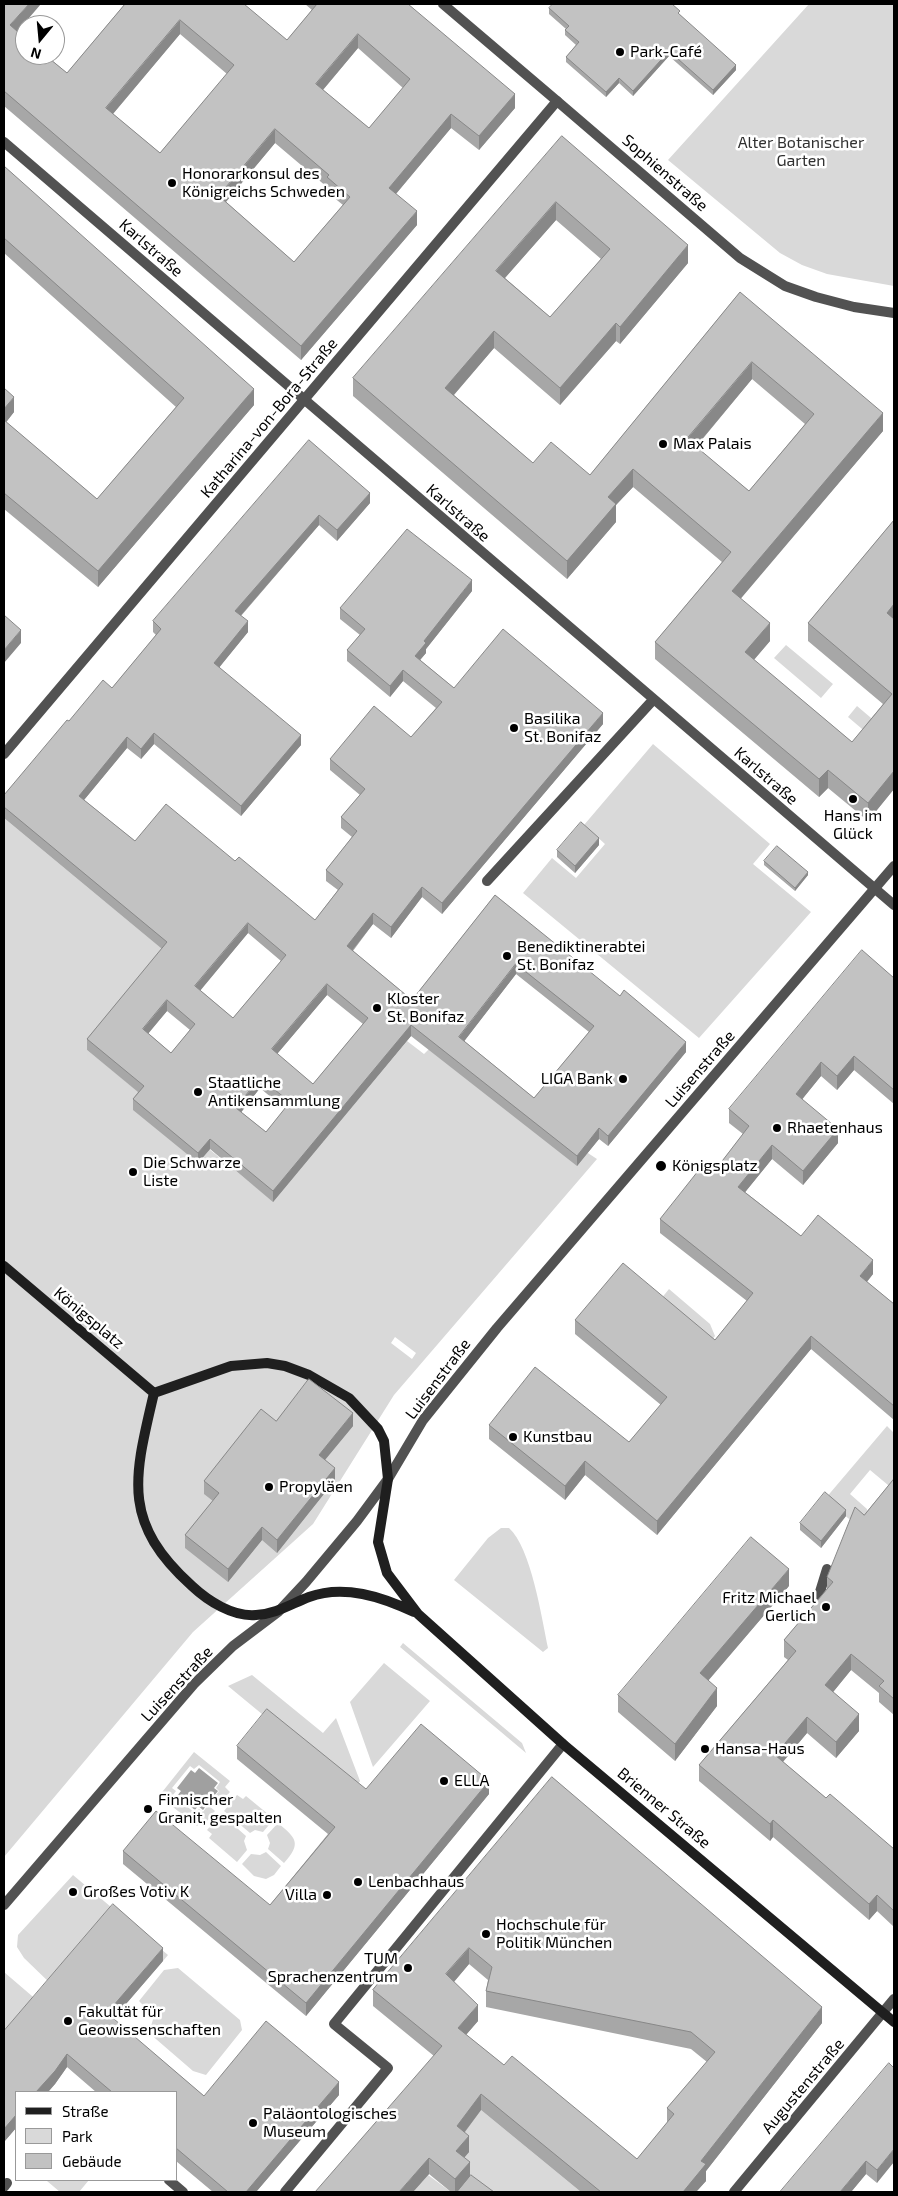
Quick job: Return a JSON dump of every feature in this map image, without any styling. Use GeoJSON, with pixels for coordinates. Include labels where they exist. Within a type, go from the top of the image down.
{"type":"FeatureCollection","features":[{"type":"Feature","properties":{"kind":"main road","name":"Königsplatz"},"geometry":{"type":"LineString","coordinates":[[4,1266],[154,1393]]}},
{"type":"Feature","properties":{"kind":"main road"},"geometry":{"type":"LineString","coordinates":[[250,1363],[285,1366],[309,1375],[349,1398],[378,1429],[384,1441],[388,1479],[378,1542],[388,1573],[418,1614],[380,1598],[337,1590],[310,1597],[278,1612],[254,1616],[241,1614],[217,1604],[197,1591],[170,1566],[152,1542],[140,1511],[138,1482],[142,1445],[154,1393],[205,1374],[231,1366],[250,1363]]}},
{"type":"Feature","properties":{"kind":"main road","name":"Brienner Straße"},"geometry":{"type":"LineString","coordinates":[[418,1614],[563,1744],[894,2022]]}},
{"type":"Feature","properties":{"kind":"street","name":"Sophienstraße"},"geometry":{"type":"LineString","coordinates":[[443,4],[740,258],[785,286],[825,300],[894,313]]}},
{"type":"Feature","properties":{"kind":"street","name":"Katharina-von-Bora-Straße"},"geometry":{"type":"LineString","coordinates":[[4,754],[557,101]]}},
{"type":"Feature","properties":{"kind":"street","name":"Karlstraße"},"geometry":{"type":"LineString","coordinates":[[4,142],[894,905]]}},
{"type":"Feature","properties":{"kind":"street"},"geometry":{"type":"LineString","coordinates":[[487,881],[653,700]]}},
{"type":"Feature","properties":{"kind":"street","name":"Luisenstraße"},"geometry":{"type":"LineString","coordinates":[[4,1906],[194,1684],[233,1646],[278,1612],[312,1575],[388,1479],[423,1420],[496,1328],[894,866]]}},
{"type":"Feature","properties":{"kind":"street"},"geometry":{"type":"LineString","coordinates":[[819,1595],[827,1569]]}},
{"type":"Feature","properties":{"kind":"street"},"geometry":{"type":"LineString","coordinates":[[284,2192],[388,2068],[334,2024],[563,1744]]}},
{"type":"Feature","properties":{"kind":"street","name":"Augustenstraße"},"geometry":{"type":"LineString","coordinates":[[734,2192],[894,1999]]}},
{"type":"Feature","properties":{"kind":"street"},"geometry":{"type":"LineString","coordinates":[[169,2181],[183,2192]]}},
{"type":"Feature","properties":{"kind":"green space","name":"Alter Botanischer Garten"},"geometry":{"type":"Polygon","coordinates":[[[809,4],[894,4],[894,286],[827,274],[802,265],[780,253],[668,160],[809,4]]]}},
{"type":"Feature","properties":{"kind":"green space"},"geometry":{"type":"Polygon","coordinates":[[[786,645],[833,684],[821,698],[774,658],[786,645]]]}},
{"type":"Feature","properties":{"kind":"green space"},"geometry":{"type":"Polygon","coordinates":[[[857,706],[877,723],[868,734],[848,717],[857,706]]]}},
{"type":"Feature","properties":{"kind":"green space"},"geometry":{"type":"Polygon","coordinates":[[[653,744],[770,844],[753,864],[811,912],[699,1038],[523,893],[552,858],[576,878],[605,844],[584,825],[653,744]]]}},
{"type":"Feature","properties":{"kind":"green space"},"geometry":{"type":"Polygon","coordinates":[[[4,818],[167,953],[87,1050],[273,1201],[407,1041],[424,1054],[429,1049],[597,1159],[394,1395],[313,1524],[193,1632],[4,1857],[4,818]],[[395,1337],[391,1343],[412,1359],[416,1353],[395,1337]]]}},
{"type":"Feature","properties":{"kind":"green space"},"geometry":{"type":"Polygon","coordinates":[[[669,1289],[710,1324],[715,1336],[702,1354],[656,1305],[669,1289]]]}},
{"type":"Feature","properties":{"kind":"green space"},"geometry":{"type":"Polygon","coordinates":[[[887,1426],[894,1433],[894,1490],[870,1470],[850,1494],[867,1509],[866,1521],[860,1528],[825,1499],[887,1426]]]}},
{"type":"Feature","properties":{"kind":"green space"},"geometry":{"type":"Polygon","coordinates":[[[501,1528],[509,1528],[517,1537],[524,1551],[535,1584],[548,1648],[543,1652],[454,1580],[488,1538],[501,1528]]]}},
{"type":"Feature","properties":{"kind":"green space"},"geometry":{"type":"Polygon","coordinates":[[[403,1643],[522,1743],[526,1753],[400,1647],[403,1643]]]}},
{"type":"Feature","properties":{"kind":"green space"},"geometry":{"type":"Polygon","coordinates":[[[384,1663],[430,1701],[373,1767],[350,1702],[384,1663]]]}},
{"type":"Feature","properties":{"kind":"green space"},"geometry":{"type":"Polygon","coordinates":[[[252,1675],[323,1733],[336,1718],[360,1781],[354,1790],[228,1686],[252,1675]]]}},
{"type":"Feature","properties":{"kind":"green space"},"geometry":{"type":"Polygon","coordinates":[[[194,1752],[230,1781],[225,1787],[230,1792],[221,1802],[215,1796],[219,1791],[216,1788],[220,1782],[199,1765],[194,1769],[190,1766],[172,1788],[176,1791],[173,1795],[195,1813],[199,1809],[203,1812],[208,1805],[215,1811],[203,1826],[200,1823],[197,1826],[159,1796],[194,1752]]]}},
{"type":"Feature","properties":{"kind":"green space"},"geometry":{"type":"Polygon","coordinates":[[[237,1795],[243,1799],[246,1796],[274,1819],[263,1832],[255,1830],[250,1833],[224,1811],[237,1795]]]}},
{"type":"Feature","properties":{"kind":"green space"},"geometry":{"type":"Polygon","coordinates":[[[221,1814],[246,1836],[244,1841],[247,1850],[237,1862],[209,1838],[212,1834],[207,1830],[221,1814]]]}},
{"type":"Feature","properties":{"kind":"green space"},"geometry":{"type":"Polygon","coordinates":[[[278,1823],[293,1837],[295,1846],[284,1863],[268,1849],[270,1843],[267,1835],[278,1823]]]}},
{"type":"Feature","properties":{"kind":"green space"},"geometry":{"type":"Polygon","coordinates":[[[266,1852],[281,1866],[274,1875],[266,1879],[254,1876],[242,1864],[251,1854],[260,1855],[266,1852]]]}},
{"type":"Feature","properties":{"kind":"green space"},"geometry":{"type":"Polygon","coordinates":[[[73,1875],[168,1955],[163,1961],[53,1986],[24,1958],[17,1947],[18,1935],[73,1875]]]}},
{"type":"Feature","properties":{"kind":"green space"},"geometry":{"type":"Polygon","coordinates":[[[178,1968],[240,2020],[242,2030],[206,2075],[193,2071],[149,2033],[154,2016],[139,2001],[164,1970],[178,1968]]]}},
{"type":"Feature","properties":{"kind":"green space"},"geometry":{"type":"Polygon","coordinates":[[[4,1972],[39,2002],[4,2044],[4,1972]]]}},
{"type":"Feature","properties":{"kind":"green space"},"geometry":{"type":"Polygon","coordinates":[[[456,2098],[477,2114],[481,2110],[581,2192],[473,2192],[456,2167],[456,2098]]]}},
{"type":"Feature","properties":{"kind":"green space"},"geometry":{"type":"Polygon","coordinates":[[[428,2175],[451,2192],[413,2192],[428,2175]]]}},
{"type":"Feature","properties":{"kind":"green space"},"geometry":{"type":"Polygon","coordinates":[[[47,2181],[88,2181],[79,2192],[60,2192],[47,2181]]]}},
{"type":"Feature","properties":{"kind":"shaded area"},"geometry":{"type":"Polygon","coordinates":[[[199,1768],[218,1783],[214,1788],[218,1791],[203,1810],[198,1806],[195,1810],[177,1796],[181,1791],[177,1788],[191,1770],[195,1773],[199,1768]]]}},
{"type":"Feature","properties":{"kind":"building"},"geometry":{"type":"Polygon","coordinates":[[[4,4],[29,4],[19,15],[15,15],[15,19],[10,25],[15,29],[15,65],[57,65],[67,73],[125,4],[244,4],[287,40],[317,4],[408,4],[515,94],[479,136],[451,114],[389,188],[417,211],[301,346],[4,91],[4,4]],[[180,20],[106,108],[160,153],[234,65],[180,20]],[[358,34],[316,84],[369,128],[410,79],[358,34]],[[275,129],[219,196],[294,262],[350,197],[327,177],[329,175],[275,129]]]}},
{"type":"Feature","properties":{"kind":"building","name":"Park-Café"},"geometry":{"type":"Polygon","coordinates":[[[553,4],[672,4],[680,11],[678,13],[736,65],[713,90],[669,51],[633,91],[619,78],[606,92],[566,57],[579,42],[565,30],[569,26],[549,8],[553,4]]]}},
{"type":"Feature","properties":{"kind":"building"},"geometry":{"type":"Polygon","coordinates":[[[562,136],[688,245],[620,327],[616,323],[560,388],[494,331],[445,388],[533,463],[551,442],[590,475],[740,292],[883,413],[732,591],[770,623],[745,652],[852,742],[892,694],[808,623],[894,520],[894,604],[887,613],[894,619],[894,771],[868,803],[828,770],[819,779],[655,642],[731,552],[633,469],[608,497],[616,504],[567,561],[353,378],[562,136]],[[556,202],[496,271],[550,317],[610,249],[556,202]],[[752,362],[687,439],[749,491],[814,414],[752,362]]]}},
{"type":"Feature","properties":{"kind":"building"},"geometry":{"type":"Polygon","coordinates":[[[4,166],[254,389],[98,571],[4,493],[4,420],[97,499],[184,398],[4,238],[4,166]]]}},
{"type":"Feature","properties":{"kind":"building"},"geometry":{"type":"Polygon","coordinates":[[[4,388],[14,397],[4,409],[4,388]]]}},
{"type":"Feature","properties":{"kind":"building"},"geometry":{"type":"Polygon","coordinates":[[[309,440],[370,493],[337,530],[319,515],[235,611],[248,621],[214,663],[301,735],[241,806],[154,733],[141,749],[127,737],[79,796],[135,841],[166,804],[235,861],[239,857],[315,920],[343,884],[326,870],[357,831],[341,817],[365,789],[330,759],[374,706],[411,737],[442,702],[403,670],[390,686],[347,650],[365,629],[340,608],[407,529],[472,580],[424,641],[426,643],[415,656],[454,688],[503,629],[603,713],[442,903],[422,887],[391,927],[373,913],[347,946],[412,1000],[495,895],[620,996],[624,990],[686,1042],[608,1136],[599,1128],[577,1156],[411,1025],[273,1191],[210,1139],[198,1153],[133,1099],[144,1086],[87,1039],[167,942],[4,807],[4,795],[103,680],[112,688],[161,629],[153,621],[309,440]],[[248,923],[195,986],[233,1018],[286,955],[248,923]],[[516,964],[459,1037],[534,1098],[594,1026],[516,964]],[[327,984],[272,1049],[313,1084],[368,1018],[327,984]],[[167,1000],[143,1029],[171,1053],[195,1024],[167,1000]],[[260,1078],[236,1108],[266,1132],[290,1102],[260,1078]]]}},
{"type":"Feature","properties":{"kind":"building"},"geometry":{"type":"Polygon","coordinates":[[[4,615],[21,630],[4,650],[4,615]]]}},
{"type":"Feature","properties":{"kind":"building"},"geometry":{"type":"Polygon","coordinates":[[[581,822],[599,838],[575,866],[557,850],[581,822]]]}},
{"type":"Feature","properties":{"kind":"building"},"geometry":{"type":"Polygon","coordinates":[[[777,846],[808,872],[795,888],[764,861],[777,846]]]}},
{"type":"Feature","properties":{"kind":"building"},"geometry":{"type":"Polygon","coordinates":[[[862,950],[894,978],[894,1090],[854,1056],[837,1076],[821,1062],[796,1094],[838,1129],[803,1171],[772,1145],[738,1187],[801,1236],[818,1215],[873,1260],[860,1276],[894,1304],[894,1406],[811,1336],[657,1521],[585,1461],[565,1486],[489,1425],[535,1367],[629,1442],[667,1397],[575,1320],[623,1263],[715,1340],[753,1293],[660,1219],[706,1161],[716,1169],[749,1126],[729,1109],[862,950]]]}},
{"type":"Feature","properties":{"kind":"building","name":"Propyläen"},"geometry":{"type":"Polygon","coordinates":[[[309,1379],[353,1413],[319,1455],[335,1468],[277,1540],[262,1527],[228,1569],[185,1535],[219,1493],[204,1481],[261,1409],[276,1421],[309,1379]]]}},
{"type":"Feature","properties":{"kind":"building"},"geometry":{"type":"Polygon","coordinates":[[[894,1479],[894,1699],[879,1686],[884,1681],[851,1654],[825,1685],[859,1714],[836,1742],[807,1717],[775,1755],[826,1798],[830,1794],[894,1849],[894,1911],[877,1895],[869,1904],[773,1820],[770,1824],[699,1765],[796,1651],[784,1640],[833,1582],[827,1577],[855,1507],[864,1515],[894,1479]]]}},
{"type":"Feature","properties":{"kind":"building"},"geometry":{"type":"Polygon","coordinates":[[[825,1492],[846,1510],[821,1541],[800,1523],[825,1492]]]}},
{"type":"Feature","properties":{"kind":"building"},"geometry":{"type":"Polygon","coordinates":[[[751,1537],[789,1569],[700,1673],[717,1688],[675,1744],[618,1695],[751,1537]]]}},
{"type":"Feature","properties":{"kind":"building","name":"Lenbachhaus"},"geometry":{"type":"Polygon","coordinates":[[[267,1709],[366,1789],[421,1724],[489,1781],[306,2003],[123,1851],[156,1811],[270,1905],[335,1827],[237,1746],[267,1709]]]}},
{"type":"Feature","properties":{"kind":"building"},"geometry":{"type":"Polygon","coordinates":[[[552,1777],[822,2007],[701,2161],[706,2164],[683,2192],[601,2192],[481,2094],[457,2126],[469,2136],[456,2151],[470,2162],[455,2179],[429,2158],[399,2192],[315,2192],[442,2046],[373,1990],[552,1777]],[[469,1948],[446,1974],[478,2005],[458,2028],[504,2065],[512,2056],[637,2159],[674,2114],[667,2108],[715,2052],[691,2032],[486,1991],[492,1967],[469,1948]]]}},
{"type":"Feature","properties":{"kind":"building"},"geometry":{"type":"Polygon","coordinates":[[[113,1904],[163,1948],[107,2013],[204,2096],[266,2021],[339,2082],[246,2192],[228,2192],[178,2150],[178,2091],[111,2091],[67,2054],[37,2091],[15,2091],[15,2116],[4,2129],[4,2031],[113,1904]]]}},
{"type":"Feature","properties":{"kind":"building"},"geometry":{"type":"Polygon","coordinates":[[[889,2063],[894,2068],[894,2149],[877,2170],[866,2161],[840,2192],[780,2192],[889,2063]]]}},
{"type":"Feature","properties":{"kind":"building"},"geometry":{"type":"Polygon","coordinates":[[[471,2175],[494,2192],[457,2192],[471,2175]]]}},
{"type":"Feature","properties":{"kind":"place","name":"Park-Café"},"geometry":{"type":"Point","coordinates":[620,52]}},
{"type":"Feature","properties":{"kind":"place","name":"Honorarkonsul des Königreichs Schweden"},"geometry":{"type":"Point","coordinates":[172,183]}},
{"type":"Feature","properties":{"kind":"place","name":"Max Palais"},"geometry":{"type":"Point","coordinates":[663,444]}},
{"type":"Feature","properties":{"kind":"place","name":"Basilika St. Bonifaz"},"geometry":{"type":"Point","coordinates":[514,728]}},
{"type":"Feature","properties":{"kind":"place","name":"Hans im Glück"},"geometry":{"type":"Point","coordinates":[853,799]}},
{"type":"Feature","properties":{"kind":"place","name":"Benediktinerabtei St. Bonifaz"},"geometry":{"type":"Point","coordinates":[507,956]}},
{"type":"Feature","properties":{"kind":"place","name":"Kloster St. Bonifaz"},"geometry":{"type":"Point","coordinates":[377,1008]}},
{"type":"Feature","properties":{"kind":"place","name":"LIGA Bank"},"geometry":{"type":"Point","coordinates":[623,1079]}},
{"type":"Feature","properties":{"kind":"place","name":"Staatliche Antikensammlung"},"geometry":{"type":"Point","coordinates":[198,1092]}},
{"type":"Feature","properties":{"kind":"place","name":"Rhaetenhaus"},"geometry":{"type":"Point","coordinates":[777,1128]}},
{"type":"Feature","properties":{"kind":"place","name":"Königsplatz"},"geometry":{"type":"Point","coordinates":[661,1166]}},
{"type":"Feature","properties":{"kind":"place","name":"Die Schwarze Liste"},"geometry":{"type":"Point","coordinates":[133,1172]}},
{"type":"Feature","properties":{"kind":"place","name":"Kunstbau"},"geometry":{"type":"Point","coordinates":[513,1437]}},
{"type":"Feature","properties":{"kind":"place","name":"Propyläen"},"geometry":{"type":"Point","coordinates":[269,1487]}},
{"type":"Feature","properties":{"kind":"place","name":"Fritz Michael Gerlich"},"geometry":{"type":"Point","coordinates":[826,1607]}},
{"type":"Feature","properties":{"kind":"place","name":"Hansa-Haus"},"geometry":{"type":"Point","coordinates":[705,1749]}},
{"type":"Feature","properties":{"kind":"place","name":"ELLA"},"geometry":{"type":"Point","coordinates":[444,1781]}},
{"type":"Feature","properties":{"kind":"place","name":"Finnischer Granit, gespalten"},"geometry":{"type":"Point","coordinates":[148,1809]}},
{"type":"Feature","properties":{"kind":"place","name":"Lenbachhaus"},"geometry":{"type":"Point","coordinates":[358,1882]}},
{"type":"Feature","properties":{"kind":"place","name":"Großes Votiv K"},"geometry":{"type":"Point","coordinates":[73,1892]}},
{"type":"Feature","properties":{"kind":"place","name":"Villa"},"geometry":{"type":"Point","coordinates":[327,1895]}},
{"type":"Feature","properties":{"kind":"place","name":"Hochschule für Politik München"},"geometry":{"type":"Point","coordinates":[486,1934]}},
{"type":"Feature","properties":{"kind":"place","name":"TUM Sprachenzentrum"},"geometry":{"type":"Point","coordinates":[408,1968]}},
{"type":"Feature","properties":{"kind":"place","name":"Fakultät für Geowissenschaften"},"geometry":{"type":"Point","coordinates":[68,2021]}},
{"type":"Feature","properties":{"kind":"place","name":"Paläontologisches Museum"},"geometry":{"type":"Point","coordinates":[253,2123]}}]}
